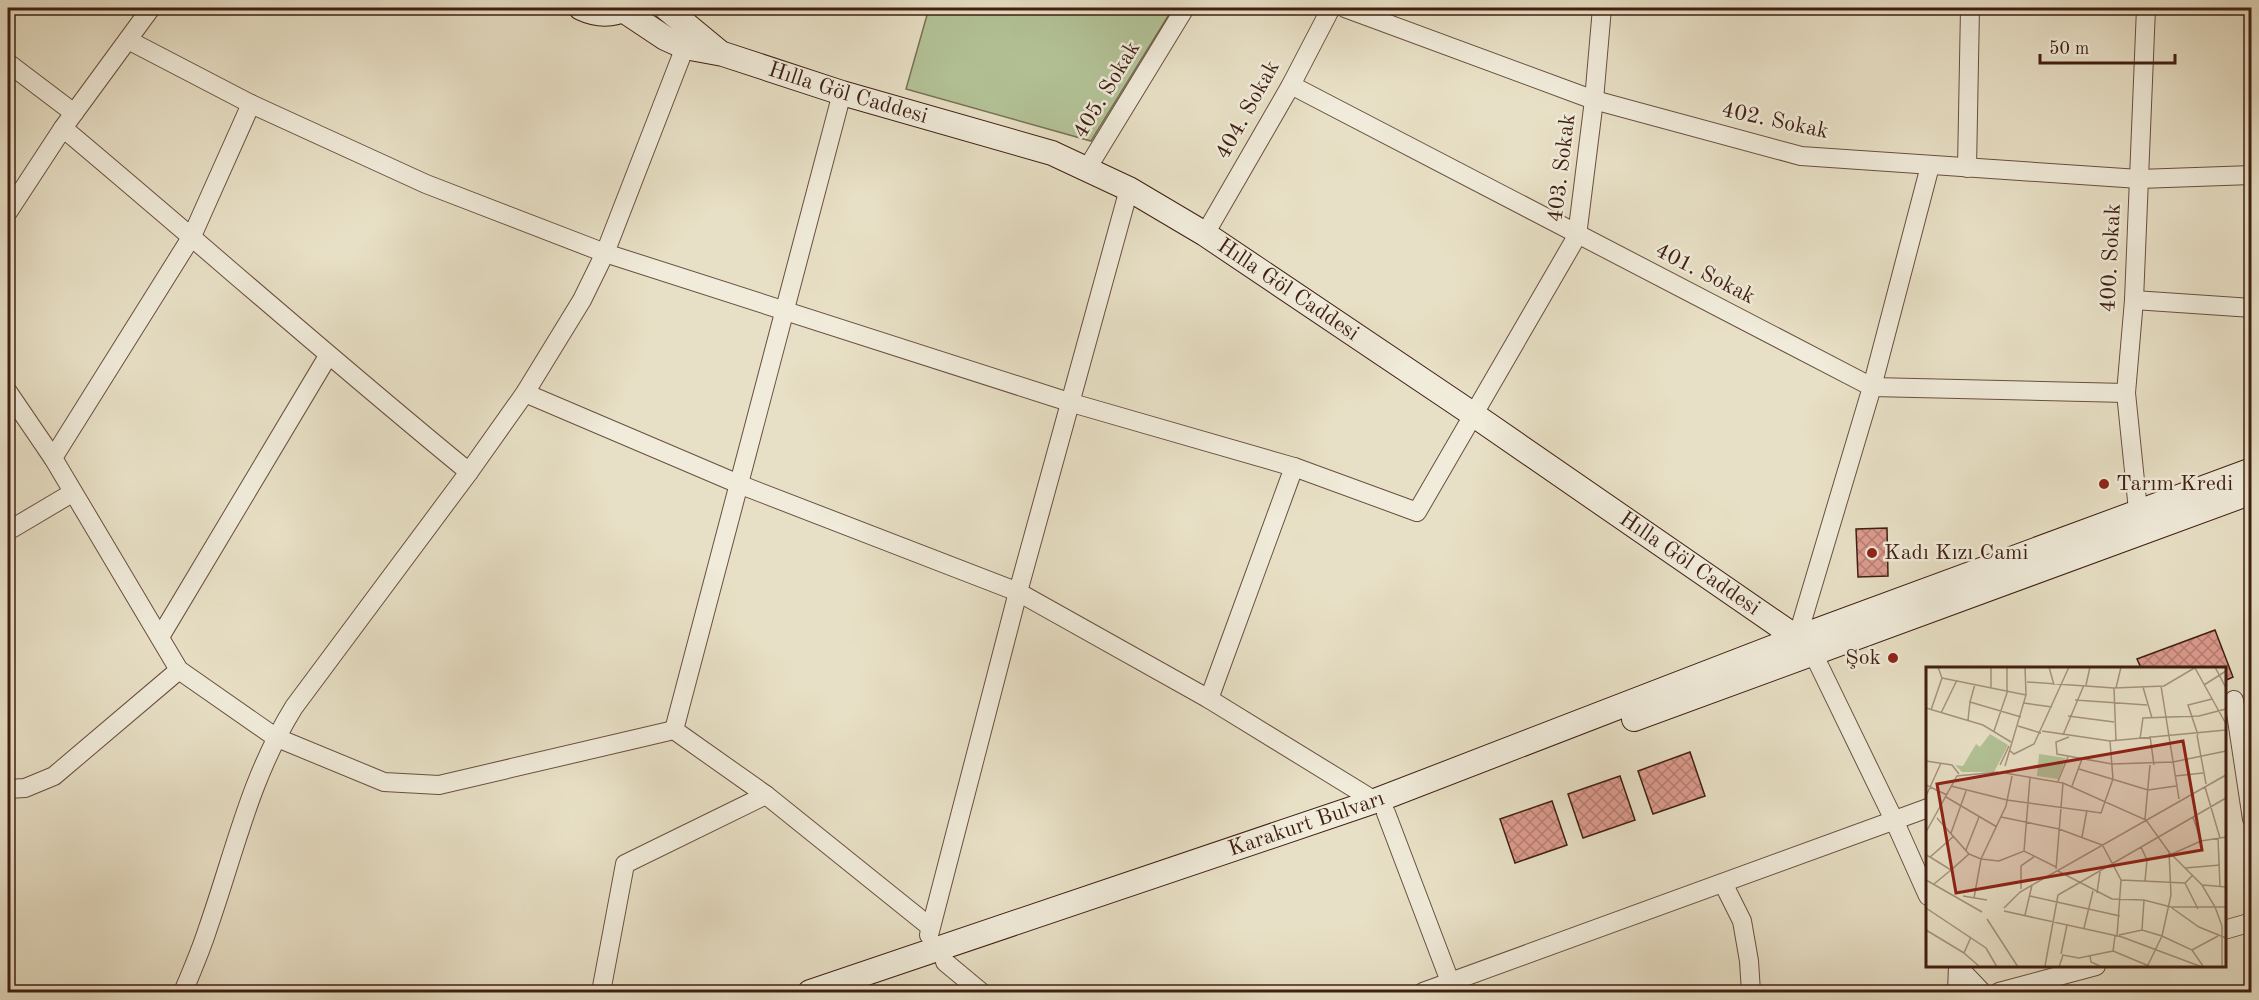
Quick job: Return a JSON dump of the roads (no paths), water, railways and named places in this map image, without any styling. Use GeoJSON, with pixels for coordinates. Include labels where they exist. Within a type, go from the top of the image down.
{"type":"FeatureCollection","features":[{"type":"Feature","properties":{"kind":"main road"},"geometry":{"type":"LineString","coordinates":[[581,8],[596,14],[610,14],[625,9],[657,33],[685,46],[723,54]]}},
{"type":"Feature","properties":{"kind":"main road"},"geometry":{"type":"LineString","coordinates":[[666,8],[723,54]]}},
{"type":"Feature","properties":{"kind":"main road","name":"Hılla Göl Caddesi"},"geometry":{"type":"LineString","coordinates":[[723,54],[842,93],[1018,142],[1088,167],[1129,189],[1205,234],[1474,415],[1804,645]]}},
{"type":"Feature","properties":{"kind":"main road"},"geometry":{"type":"LineString","coordinates":[[1804,645],[2138,510],[2252,470]]}},
{"type":"Feature","properties":{"kind":"main road"},"geometry":{"type":"LineString","coordinates":[[1804,645],[2252,492]]}},
{"type":"Feature","properties":{"kind":"main road","name":"Karakurt Bulvarı"},"geometry":{"type":"LineString","coordinates":[[810,993],[936,956],[1381,807],[1804,645]]}},
{"type":"Feature","properties":{"kind":"main road","name":"Karakurt Bulvarı"},"geometry":{"type":"LineString","coordinates":[[858,993],[936,956]]}},
{"type":"Feature","properties":{"kind":"street"},"geometry":{"type":"LineString","coordinates":[[8,212],[69,121],[151,8]]}},
{"type":"Feature","properties":{"kind":"street","name":"405. Sokak"},"geometry":{"type":"LineString","coordinates":[[1088,167],[1185,8]]}},
{"type":"Feature","properties":{"kind":"street","name":"404. Sokak"},"geometry":{"type":"LineString","coordinates":[[1205,234],[1291,86],[1331,8]]}},
{"type":"Feature","properties":{"kind":"street","name":"402. Sokak"},"geometry":{"type":"LineString","coordinates":[[1345,8],[1594,100],[1801,156],[2139,179],[2252,176]]}},
{"type":"Feature","properties":{"kind":"street","name":"403. Sokak"},"geometry":{"type":"LineString","coordinates":[[1294,467],[1417,512],[1577,236],[1594,100],[1602,8]]}},
{"type":"Feature","properties":{"kind":"street"},"geometry":{"type":"LineString","coordinates":[[1967,168],[1970,8]]}},
{"type":"Feature","properties":{"kind":"street","name":"400. Sokak"},"geometry":{"type":"LineString","coordinates":[[2138,510],[2127,393],[2134,300],[2145,8]]}},
{"type":"Feature","properties":{"kind":"street"},"geometry":{"type":"LineString","coordinates":[[128,40],[251,104],[426,184],[605,253],[1072,403],[1294,467],[1209,699]]}},
{"type":"Feature","properties":{"kind":"street"},"geometry":{"type":"LineString","coordinates":[[183,993],[208,929],[252,788],[275,737],[294,707],[525,393],[582,300],[605,253],[685,46]]}},
{"type":"Feature","properties":{"kind":"street"},"geometry":{"type":"LineString","coordinates":[[8,63],[192,236],[328,356],[469,472]]}},
{"type":"Feature","properties":{"kind":"street","name":"401. Sokak"},"geometry":{"type":"LineString","coordinates":[[1291,86],[1872,387],[2127,393]]}},
{"type":"Feature","properties":{"kind":"street"},"geometry":{"type":"LineString","coordinates":[[674,730],[741,485],[842,93]]}},
{"type":"Feature","properties":{"kind":"street"},"geometry":{"type":"LineString","coordinates":[[53,458],[192,236],[251,104]]}},
{"type":"Feature","properties":{"kind":"street"},"geometry":{"type":"LineString","coordinates":[[1926,892],[1894,820],[1804,645],[1930,166]]}},
{"type":"Feature","properties":{"kind":"street"},"geometry":{"type":"LineString","coordinates":[[981,993],[936,956],[929,926],[1129,189]]}},
{"type":"Feature","properties":{"kind":"street"},"geometry":{"type":"LineString","coordinates":[[2134,300],[2252,308]]}},
{"type":"Feature","properties":{"kind":"street"},"geometry":{"type":"LineString","coordinates":[[160,637],[328,356]]}},
{"type":"Feature","properties":{"kind":"street"},"geometry":{"type":"LineString","coordinates":[[8,392],[53,458],[178,670],[275,737],[384,782],[439,785],[674,730],[766,795],[929,926]]}},
{"type":"Feature","properties":{"kind":"street"},"geometry":{"type":"LineString","coordinates":[[525,393],[741,485],[1018,592],[1209,699],[1381,807],[1452,988]]}},
{"type":"Feature","properties":{"kind":"street"},"geometry":{"type":"LineString","coordinates":[[8,531],[72,493]]}},
{"type":"Feature","properties":{"kind":"street"},"geometry":{"type":"LineString","coordinates":[[8,789],[25,788],[54,776],[178,670]]}},
{"type":"Feature","properties":{"kind":"street"},"geometry":{"type":"LineString","coordinates":[[2252,694],[2229,702],[2252,819]]}},
{"type":"Feature","properties":{"kind":"street"},"geometry":{"type":"LineString","coordinates":[[601,993],[625,864],[766,795]]}},
{"type":"Feature","properties":{"kind":"street"},"geometry":{"type":"LineString","coordinates":[[1423,993],[1452,988],[1723,883],[1926,809]]}},
{"type":"Feature","properties":{"kind":"street"},"geometry":{"type":"LineString","coordinates":[[1723,883],[1742,921],[1749,962],[1751,993]]}},
{"type":"Feature","properties":{"kind":"street"},"geometry":{"type":"LineString","coordinates":[[2226,929],[2252,922]]}},
{"type":"Feature","properties":{"kind":"street"},"geometry":{"type":"LineString","coordinates":[[1999,993],[2092,967]]}},
{"type":"Feature","properties":{"kind":"street"},"geometry":{"type":"LineString","coordinates":[[1957,993],[1959,968]]}},
{"type":"Feature","properties":{"kind":"street"},"geometry":{"type":"LineString","coordinates":[[1959,968],[1982,993]]}},
{"type":"Feature","properties":{"kind":"place","name":"Tarım Kredi"},"geometry":{"type":"Point","coordinates":[2104,484]}},
{"type":"Feature","properties":{"kind":"place","name":"Kadı Kızı Cami"},"geometry":{"type":"Point","coordinates":[1872,553]}},
{"type":"Feature","properties":{"kind":"place","name":"Şok"},"geometry":{"type":"Point","coordinates":[1893,658]}}]}
